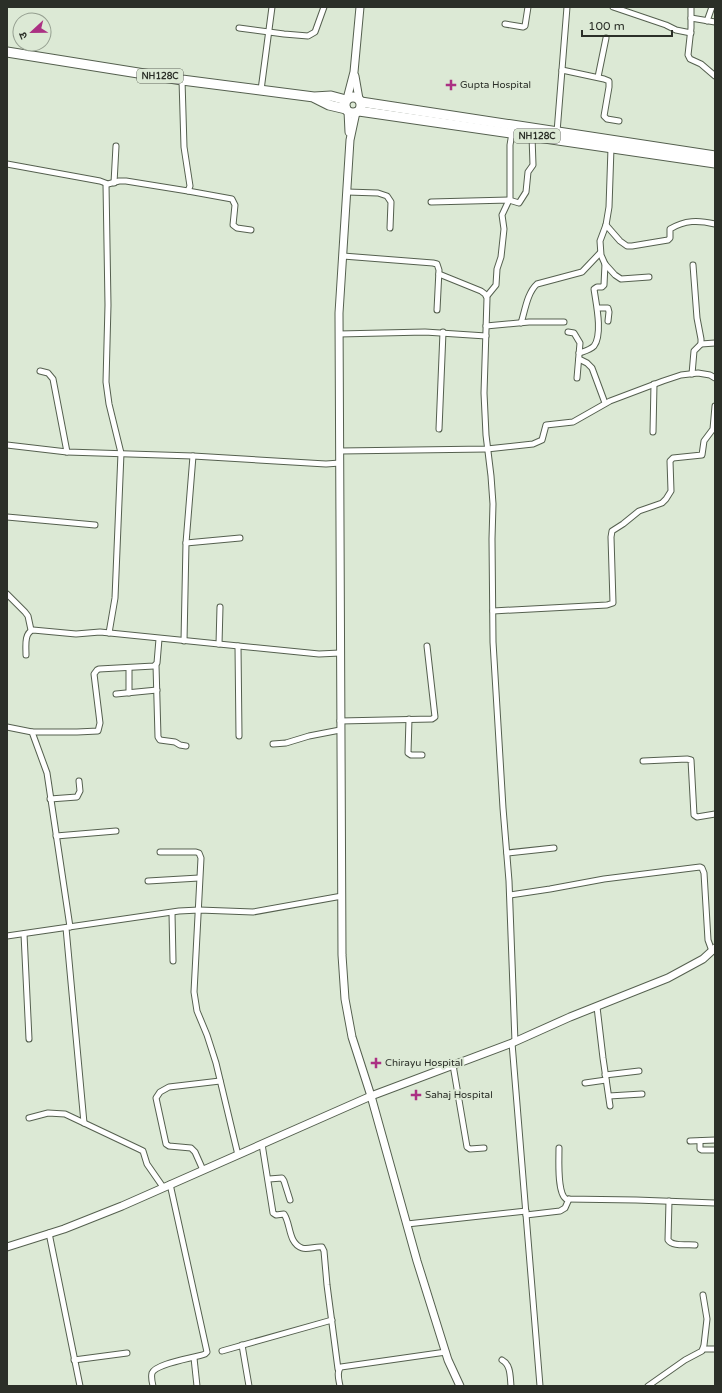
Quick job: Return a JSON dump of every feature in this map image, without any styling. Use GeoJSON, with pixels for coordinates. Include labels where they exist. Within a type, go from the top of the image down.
{"type":"FeatureCollection","features":[{"type":"Feature","properties":{"kind":"highway","name":"NH128C"},"geometry":{"type":"LineString","coordinates":[[7,52],[182,80],[314,97],[329,105],[353,105],[557,132],[715,156]]}},
{"type":"Feature","properties":{"kind":"highway","name":"NH128C"},"geometry":{"type":"LineString","coordinates":[[353,105],[512,133],[715,163]]}},
{"type":"Feature","properties":{"kind":"street"},"geometry":{"type":"LineString","coordinates":[[261,90],[272,7]]}},
{"type":"Feature","properties":{"kind":"street"},"geometry":{"type":"LineString","coordinates":[[239,28],[308,36],[317,28],[324,7]]}},
{"type":"Feature","properties":{"kind":"street"},"geometry":{"type":"LineString","coordinates":[[360,7],[354,72],[339,313],[340,730],[342,955],[345,999],[352,1037],[371,1096],[407,1224],[446,1352],[460,1386]]}},
{"type":"Feature","properties":{"kind":"street"},"geometry":{"type":"LineString","coordinates":[[505,24],[525,26],[528,7]]}},
{"type":"Feature","properties":{"kind":"street"},"geometry":{"type":"LineString","coordinates":[[557,132],[567,7]]}},
{"type":"Feature","properties":{"kind":"street"},"geometry":{"type":"LineString","coordinates":[[613,7],[666,25],[676,30],[691,33]]}},
{"type":"Feature","properties":{"kind":"street"},"geometry":{"type":"LineString","coordinates":[[691,7],[689,58],[701,64],[715,76]]}},
{"type":"Feature","properties":{"kind":"street"},"geometry":{"type":"LineString","coordinates":[[707,20],[712,7]]}},
{"type":"Feature","properties":{"kind":"street"},"geometry":{"type":"LineString","coordinates":[[691,18],[715,22]]}},
{"type":"Feature","properties":{"kind":"street"},"geometry":{"type":"LineString","coordinates":[[598,77],[606,38]]}},
{"type":"Feature","properties":{"kind":"street"},"geometry":{"type":"LineString","coordinates":[[562,70],[607,80],[609,83],[604,113],[605,118],[619,121]]}},
{"type":"Feature","properties":{"kind":"street"},"geometry":{"type":"LineString","coordinates":[[353,105],[354,72]]}},
{"type":"Feature","properties":{"kind":"street"},"geometry":{"type":"LineString","coordinates":[[182,80],[184,147],[190,186],[188,191]]}},
{"type":"Feature","properties":{"kind":"street"},"geometry":{"type":"LineString","coordinates":[[512,133],[510,145],[509,200],[502,215],[504,229],[501,257],[497,269],[496,285],[486,296],[484,421],[493,504],[492,539],[495,693],[510,895],[514,1043],[540,1386]]}},
{"type":"Feature","properties":{"kind":"street"},"geometry":{"type":"LineString","coordinates":[[431,202],[509,200],[519,203],[526,192],[528,172],[533,165],[532,136]]}},
{"type":"Feature","properties":{"kind":"street"},"geometry":{"type":"LineString","coordinates":[[114,182],[116,146]]}},
{"type":"Feature","properties":{"kind":"street"},"geometry":{"type":"LineString","coordinates":[[611,148],[610,195],[606,225],[600,241],[600,253],[605,264],[621,279],[649,277]]}},
{"type":"Feature","properties":{"kind":"street"},"geometry":{"type":"LineString","coordinates":[[7,164],[100,181],[106,184],[126,181],[232,199],[234,202],[233,225],[237,228],[251,230]]}},
{"type":"Feature","properties":{"kind":"street"},"geometry":{"type":"LineString","coordinates":[[106,184],[108,305],[106,382],[121,453],[116,588],[109,633]]}},
{"type":"Feature","properties":{"kind":"street"},"geometry":{"type":"LineString","coordinates":[[347,192],[378,193],[387,196],[390,202],[390,228]]}},
{"type":"Feature","properties":{"kind":"street"},"geometry":{"type":"LineString","coordinates":[[606,225],[623,244],[632,246],[668,240],[670,238],[670,229],[692,221],[715,224]]}},
{"type":"Feature","properties":{"kind":"street"},"geometry":{"type":"LineString","coordinates":[[521,323],[534,286],[542,282],[582,272],[600,253]]}},
{"type":"Feature","properties":{"kind":"street"},"geometry":{"type":"LineString","coordinates":[[343,256],[437,264],[439,270],[437,310]]}},
{"type":"Feature","properties":{"kind":"street"},"geometry":{"type":"LineString","coordinates":[[579,356],[592,348],[597,341],[598,308],[594,289],[604,285],[605,264]]}},
{"type":"Feature","properties":{"kind":"street"},"geometry":{"type":"LineString","coordinates":[[693,266],[696,318],[701,336],[701,344]]}},
{"type":"Feature","properties":{"kind":"street"},"geometry":{"type":"LineString","coordinates":[[439,274],[481,291],[486,296]]}},
{"type":"Feature","properties":{"kind":"street"},"geometry":{"type":"LineString","coordinates":[[598,308],[608,308],[608,321]]}},
{"type":"Feature","properties":{"kind":"street"},"geometry":{"type":"LineString","coordinates":[[486,326],[521,323],[564,322]]}},
{"type":"Feature","properties":{"kind":"street"},"geometry":{"type":"LineString","coordinates":[[339,334],[443,332],[486,336]]}},
{"type":"Feature","properties":{"kind":"street"},"geometry":{"type":"LineString","coordinates":[[439,429],[443,332]]}},
{"type":"Feature","properties":{"kind":"street"},"geometry":{"type":"LineString","coordinates":[[568,332],[574,333],[580,344],[577,378]]}},
{"type":"Feature","properties":{"kind":"street"},"geometry":{"type":"LineString","coordinates":[[692,374],[694,351],[701,344],[715,343]]}},
{"type":"Feature","properties":{"kind":"street"},"geometry":{"type":"LineString","coordinates":[[579,356],[592,368],[605,403]]}},
{"type":"Feature","properties":{"kind":"street"},"geometry":{"type":"LineString","coordinates":[[40,371],[50,374],[53,379],[67,452]]}},
{"type":"Feature","properties":{"kind":"street"},"geometry":{"type":"LineString","coordinates":[[340,452],[487,449],[538,442],[542,440],[546,425],[574,422],[605,403],[654,384],[681,375],[704,374],[715,378]]}},
{"type":"Feature","properties":{"kind":"street"},"geometry":{"type":"LineString","coordinates":[[653,432],[654,384]]}},
{"type":"Feature","properties":{"kind":"street"},"geometry":{"type":"LineString","coordinates":[[493,611],[607,605],[613,603],[612,531],[639,511],[662,503],[666,499],[671,491],[670,461],[673,458],[700,456],[703,454],[704,441],[713,429],[715,406]]}},
{"type":"Feature","properties":{"kind":"street"},"geometry":{"type":"LineString","coordinates":[[7,445],[67,452],[193,456],[326,464],[340,463]]}},
{"type":"Feature","properties":{"kind":"street"},"geometry":{"type":"LineString","coordinates":[[184,641],[186,543],[193,456]]}},
{"type":"Feature","properties":{"kind":"street"},"geometry":{"type":"LineString","coordinates":[[7,517],[95,525]]}},
{"type":"Feature","properties":{"kind":"street"},"geometry":{"type":"LineString","coordinates":[[186,543],[240,538]]}},
{"type":"Feature","properties":{"kind":"street"},"geometry":{"type":"LineString","coordinates":[[7,594],[28,616],[31,630]]}},
{"type":"Feature","properties":{"kind":"street"},"geometry":{"type":"LineString","coordinates":[[219,644],[220,607]]}},
{"type":"Feature","properties":{"kind":"street"},"geometry":{"type":"LineString","coordinates":[[31,630],[76,634],[100,632],[326,654],[340,653]]}},
{"type":"Feature","properties":{"kind":"street"},"geometry":{"type":"LineString","coordinates":[[26,655],[27,635],[31,630]]}},
{"type":"Feature","properties":{"kind":"street"},"geometry":{"type":"LineString","coordinates":[[159,638],[156,665],[158,737],[160,740],[175,742],[186,746]]}},
{"type":"Feature","properties":{"kind":"street"},"geometry":{"type":"LineString","coordinates":[[238,646],[239,736]]}},
{"type":"Feature","properties":{"kind":"street"},"geometry":{"type":"LineString","coordinates":[[340,721],[432,719],[435,717],[427,646]]}},
{"type":"Feature","properties":{"kind":"street"},"geometry":{"type":"LineString","coordinates":[[7,727],[32,732],[98,731],[100,723],[95,672],[99,669],[152,667],[156,665]]}},
{"type":"Feature","properties":{"kind":"street"},"geometry":{"type":"LineString","coordinates":[[129,668],[129,693]]}},
{"type":"Feature","properties":{"kind":"street"},"geometry":{"type":"LineString","coordinates":[[116,694],[157,690]]}},
{"type":"Feature","properties":{"kind":"street"},"geometry":{"type":"LineString","coordinates":[[409,719],[408,753],[411,755],[422,755]]}},
{"type":"Feature","properties":{"kind":"street"},"geometry":{"type":"LineString","coordinates":[[273,744],[286,743],[309,736],[340,730]]}},
{"type":"Feature","properties":{"kind":"street"},"geometry":{"type":"LineString","coordinates":[[32,732],[47,773],[56,836],[68,928],[84,1123]]}},
{"type":"Feature","properties":{"kind":"street"},"geometry":{"type":"LineString","coordinates":[[643,761],[691,760],[694,815],[715,814]]}},
{"type":"Feature","properties":{"kind":"street"},"geometry":{"type":"LineString","coordinates":[[50,799],[77,797],[80,791],[79,781]]}},
{"type":"Feature","properties":{"kind":"street"},"geometry":{"type":"LineString","coordinates":[[56,836],[116,831]]}},
{"type":"Feature","properties":{"kind":"street"},"geometry":{"type":"LineString","coordinates":[[507,854],[554,848]]}},
{"type":"Feature","properties":{"kind":"street"},"geometry":{"type":"LineString","coordinates":[[160,852],[198,853],[201,858],[194,992],[197,1011],[214,1053],[238,1155]]}},
{"type":"Feature","properties":{"kind":"street"},"geometry":{"type":"LineString","coordinates":[[7,1247],[122,1206],[371,1096],[514,1043],[597,1006],[668,978],[703,959],[714,950],[708,940],[704,873],[702,868],[604,879],[510,895]]}},
{"type":"Feature","properties":{"kind":"street"},"geometry":{"type":"LineString","coordinates":[[148,881],[199,878]]}},
{"type":"Feature","properties":{"kind":"street"},"geometry":{"type":"LineString","coordinates":[[7,936],[172,912],[199,910],[253,912],[342,896]]}},
{"type":"Feature","properties":{"kind":"street"},"geometry":{"type":"LineString","coordinates":[[172,912],[173,961]]}},
{"type":"Feature","properties":{"kind":"street"},"geometry":{"type":"LineString","coordinates":[[24,934],[29,1039]]}},
{"type":"Feature","properties":{"kind":"street"},"geometry":{"type":"LineString","coordinates":[[597,1006],[610,1106]]}},
{"type":"Feature","properties":{"kind":"street"},"geometry":{"type":"LineString","coordinates":[[453,1065],[467,1147],[470,1149],[484,1148]]}},
{"type":"Feature","properties":{"kind":"street"},"geometry":{"type":"LineString","coordinates":[[585,1083],[639,1072]]}},
{"type":"Feature","properties":{"kind":"street"},"geometry":{"type":"LineString","coordinates":[[203,1170],[195,1152],[191,1148],[169,1146],[166,1144],[156,1098],[160,1092],[169,1087],[220,1080]]}},
{"type":"Feature","properties":{"kind":"street"},"geometry":{"type":"LineString","coordinates":[[608,1096],[642,1094]]}},
{"type":"Feature","properties":{"kind":"street"},"geometry":{"type":"LineString","coordinates":[[29,1118],[43,1114],[58,1113],[71,1117],[143,1151],[148,1164],[163,1187]]}},
{"type":"Feature","properties":{"kind":"street"},"geometry":{"type":"LineString","coordinates":[[690,1141],[715,1140]]}},
{"type":"Feature","properties":{"kind":"street"},"geometry":{"type":"LineString","coordinates":[[700,1141],[700,1150],[715,1150]]}},
{"type":"Feature","properties":{"kind":"street"},"geometry":{"type":"LineString","coordinates":[[262,1144],[269,1179],[273,1213],[276,1215],[284,1214],[291,1235],[295,1242],[302,1248],[319,1246],[323,1249],[340,1386],[336,1386]]}},
{"type":"Feature","properties":{"kind":"street"},"geometry":{"type":"LineString","coordinates":[[559,1148],[560,1190],[563,1197],[569,1199],[715,1203]]}},
{"type":"Feature","properties":{"kind":"street"},"geometry":{"type":"LineString","coordinates":[[269,1179],[282,1178],[290,1200]]}},
{"type":"Feature","properties":{"kind":"street"},"geometry":{"type":"LineString","coordinates":[[153,1386],[152,1376],[154,1370],[157,1368],[194,1358],[208,1352],[170,1184]]}},
{"type":"Feature","properties":{"kind":"street"},"geometry":{"type":"LineString","coordinates":[[407,1224],[560,1211],[565,1208],[569,1199]]}},
{"type":"Feature","properties":{"kind":"street"},"geometry":{"type":"LineString","coordinates":[[669,1201],[669,1242],[673,1244],[694,1245]]}},
{"type":"Feature","properties":{"kind":"street"},"geometry":{"type":"LineString","coordinates":[[49,1233],[80,1386]]}},
{"type":"Feature","properties":{"kind":"street"},"geometry":{"type":"LineString","coordinates":[[648,1386],[685,1360],[700,1353],[703,1349],[707,1319],[703,1295]]}},
{"type":"Feature","properties":{"kind":"street"},"geometry":{"type":"LineString","coordinates":[[222,1351],[332,1320]]}},
{"type":"Feature","properties":{"kind":"street"},"geometry":{"type":"LineString","coordinates":[[242,1345],[249,1386]]}},
{"type":"Feature","properties":{"kind":"street"},"geometry":{"type":"LineString","coordinates":[[703,1349],[715,1349]]}},
{"type":"Feature","properties":{"kind":"street"},"geometry":{"type":"LineString","coordinates":[[338,1369],[346,1366],[446,1352]]}},
{"type":"Feature","properties":{"kind":"street"},"geometry":{"type":"LineString","coordinates":[[74,1360],[127,1353]]}},
{"type":"Feature","properties":{"kind":"street"},"geometry":{"type":"LineString","coordinates":[[194,1358],[197,1386]]}},
{"type":"Feature","properties":{"kind":"street"},"geometry":{"type":"LineString","coordinates":[[502,1360],[508,1364],[511,1386]]}},
{"type":"Feature","properties":{"kind":"place","name":"Gupta Hospital"},"geometry":{"type":"Point","coordinates":[451,85]}},
{"type":"Feature","properties":{"kind":"place","name":"Chirayu Hospital"},"geometry":{"type":"Point","coordinates":[376,1063]}},
{"type":"Feature","properties":{"kind":"place","name":"Sahaj Hospital"},"geometry":{"type":"Point","coordinates":[416,1095]}}]}
